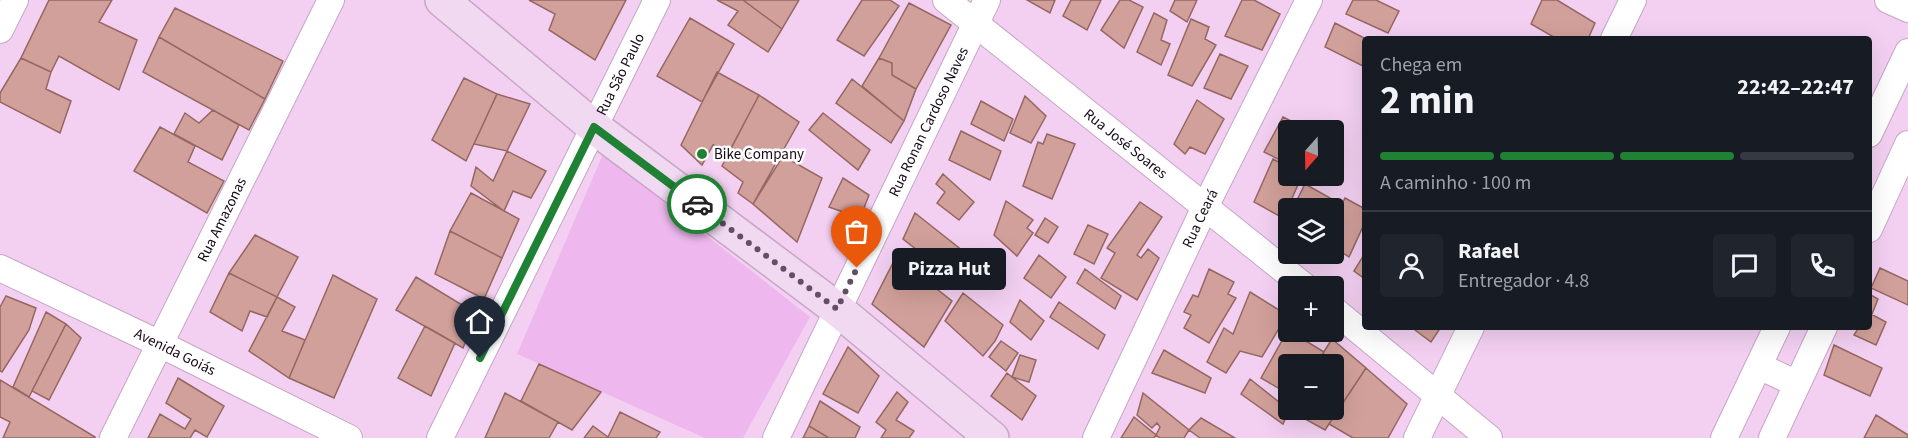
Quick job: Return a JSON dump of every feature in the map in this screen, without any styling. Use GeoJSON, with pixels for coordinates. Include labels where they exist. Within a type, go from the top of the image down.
{"type":"FeatureCollection","features":[{"type":"Feature","properties":{"kind":"street"},"geometry":{"type":"LineString","coordinates":[[0,30],[15,0]]}},
{"type":"Feature","properties":{"kind":"street","name":"Rua Amazonas"},"geometry":{"type":"LineString","coordinates":[[113,438],[331,0]]}},
{"type":"Feature","properties":{"kind":"street"},"geometry":{"type":"LineString","coordinates":[[442,0],[594,127],[837,309],[992,438]]}},
{"type":"Feature","properties":{"kind":"street","name":"Rua São Paulo"},"geometry":{"type":"LineString","coordinates":[[440,438],[657,0]]}},
{"type":"Feature","properties":{"kind":"street","name":"Rua José Soares"},"geometry":{"type":"LineString","coordinates":[[946,0],[1291,276]]}},
{"type":"Feature","properties":{"kind":"street","name":"Rua Ronan Cardoso Naves"},"geometry":{"type":"LineString","coordinates":[[776,438],[987,0]]}},
{"type":"Feature","properties":{"kind":"street","name":"Rua Ceará"},"geometry":{"type":"LineString","coordinates":[[1096,438],[1205,207],[1309,0]]}},
{"type":"Feature","properties":{"kind":"street"},"geometry":{"type":"LineString","coordinates":[[1615,36],[1633,0]]}},
{"type":"Feature","properties":{"kind":"street"},"geometry":{"type":"LineString","coordinates":[[1888,0],[1908,9]]}},
{"type":"Feature","properties":{"kind":"street"},"geometry":{"type":"LineString","coordinates":[[1872,128],[1908,52]]}},
{"type":"Feature","properties":{"kind":"street"},"geometry":{"type":"LineString","coordinates":[[1872,222],[1908,144]]}},
{"type":"Feature","properties":{"kind":"street","name":"Avenida Goiás"},"geometry":{"type":"LineString","coordinates":[[0,268],[349,438]]}},
{"type":"Feature","properties":{"kind":"street"},"geometry":{"type":"LineString","coordinates":[[1344,318],[1489,438]]}},
{"type":"Feature","properties":{"kind":"street"},"geometry":{"type":"LineString","coordinates":[[1417,438],[1470,330]]}},
{"type":"Feature","properties":{"kind":"street"},"geometry":{"type":"LineString","coordinates":[[1724,438],[1776,330]]}},
{"type":"Feature","properties":{"kind":"street"},"geometry":{"type":"LineString","coordinates":[[1772,438],[1823,330]]}},
{"type":"Feature","properties":{"kind":"street"},"geometry":{"type":"LineString","coordinates":[[1759,366],[1797,384]]}},
{"type":"Feature","properties":{"kind":"shaded area"},"geometry":{"type":"Polygon","coordinates":[[[603,154],[810,317],[743,438],[705,438],[517,354],[603,154]]]}},
{"type":"Feature","properties":{"kind":"building"},"geometry":{"type":"Polygon","coordinates":[[[49,0],[112,0],[99,22],[137,40],[119,90],[59,56],[51,72],[21,58],[49,0]]]}},
{"type":"Feature","properties":{"kind":"building"},"geometry":{"type":"Polygon","coordinates":[[[529,0],[626,0],[595,60],[549,30],[555,14],[529,0]]]}},
{"type":"Feature","properties":{"kind":"building"},"geometry":{"type":"Polygon","coordinates":[[[717,0],[743,0],[782,29],[768,52],[728,25],[738,11],[717,0]]]}},
{"type":"Feature","properties":{"kind":"building"},"geometry":{"type":"Polygon","coordinates":[[[743,0],[799,0],[782,29],[743,0]]]}},
{"type":"Feature","properties":{"kind":"building"},"geometry":{"type":"Polygon","coordinates":[[[862,0],[890,0],[899,6],[864,56],[837,40],[862,0]]]}},
{"type":"Feature","properties":{"kind":"building"},"geometry":{"type":"Polygon","coordinates":[[[1027,0],[1055,0],[1050,13],[1027,0]]]}},
{"type":"Feature","properties":{"kind":"building"},"geometry":{"type":"Polygon","coordinates":[[[1071,0],[1101,0],[1087,30],[1063,16],[1071,0]]]}},
{"type":"Feature","properties":{"kind":"building"},"geometry":{"type":"Polygon","coordinates":[[[1120,0],[1129,0],[1143,7],[1124,48],[1101,30],[1120,0]]]}},
{"type":"Feature","properties":{"kind":"building"},"geometry":{"type":"Polygon","coordinates":[[[1175,0],[1197,0],[1187,22],[1170,11],[1175,0]]]}},
{"type":"Feature","properties":{"kind":"building"},"geometry":{"type":"Polygon","coordinates":[[[1242,0],[1254,0],[1280,14],[1262,50],[1225,36],[1242,0]]]}},
{"type":"Feature","properties":{"kind":"building"},"geometry":{"type":"Polygon","coordinates":[[[1353,0],[1376,0],[1399,11],[1388,33],[1346,14],[1353,0]]]}},
{"type":"Feature","properties":{"kind":"building"},"geometry":{"type":"Polygon","coordinates":[[[1542,0],[1557,0],[1595,23],[1589,36],[1552,36],[1531,24],[1542,0]]]}},
{"type":"Feature","properties":{"kind":"building"},"geometry":{"type":"Polygon","coordinates":[[[909,3],[951,25],[916,89],[892,75],[892,63],[879,58],[909,3]]]}},
{"type":"Feature","properties":{"kind":"building"},"geometry":{"type":"Polygon","coordinates":[[[175,8],[283,61],[265,99],[159,37],[175,8]]]}},
{"type":"Feature","properties":{"kind":"building"},"geometry":{"type":"Polygon","coordinates":[[[1154,13],[1167,20],[1161,40],[1170,44],[1161,65],[1137,52],[1154,13]]]}},
{"type":"Feature","properties":{"kind":"building"},"geometry":{"type":"Polygon","coordinates":[[[690,18],[734,44],[702,102],[657,76],[690,18]]]}},
{"type":"Feature","properties":{"kind":"building"},"geometry":{"type":"Polygon","coordinates":[[[1191,19],[1209,27],[1205,39],[1216,45],[1192,86],[1168,75],[1191,19]]]}},
{"type":"Feature","properties":{"kind":"building"},"geometry":{"type":"Polygon","coordinates":[[[1335,23],[1362,37],[1362,66],[1325,47],[1335,23]]]}},
{"type":"Feature","properties":{"kind":"building"},"geometry":{"type":"Polygon","coordinates":[[[159,37],[265,99],[249,130],[143,72],[159,37]]]}},
{"type":"Feature","properties":{"kind":"building"},"geometry":{"type":"Polygon","coordinates":[[[1220,54],[1248,66],[1231,99],[1204,88],[1220,54]]]}},
{"type":"Feature","properties":{"kind":"building"},"geometry":{"type":"Polygon","coordinates":[[[21,58],[51,72],[46,89],[71,101],[60,133],[0,102],[0,93],[21,58]]]}},
{"type":"Feature","properties":{"kind":"building"},"geometry":{"type":"Polygon","coordinates":[[[879,58],[892,63],[892,75],[916,89],[904,121],[862,86],[879,58]]]}},
{"type":"Feature","properties":{"kind":"building"},"geometry":{"type":"Polygon","coordinates":[[[717,72],[759,95],[730,150],[713,145],[702,165],[681,145],[717,72]]]}},
{"type":"Feature","properties":{"kind":"building"},"geometry":{"type":"Polygon","coordinates":[[[464,78],[497,94],[466,161],[432,140],[464,78]]]}},
{"type":"Feature","properties":{"kind":"building"},"geometry":{"type":"Polygon","coordinates":[[[852,79],[904,121],[891,143],[836,103],[852,79]]]}},
{"type":"Feature","properties":{"kind":"building"},"geometry":{"type":"Polygon","coordinates":[[[497,94],[530,104],[507,151],[474,144],[497,94]]]}},
{"type":"Feature","properties":{"kind":"building"},"geometry":{"type":"Polygon","coordinates":[[[759,95],[799,122],[753,204],[738,193],[743,182],[722,166],[759,95]]]}},
{"type":"Feature","properties":{"kind":"building"},"geometry":{"type":"Polygon","coordinates":[[[1025,96],[1046,116],[1031,143],[1010,133],[1025,96]]]}},
{"type":"Feature","properties":{"kind":"building"},"geometry":{"type":"Polygon","coordinates":[[[1197,100],[1224,119],[1205,154],[1190,147],[1185,154],[1174,144],[1197,100]]]}},
{"type":"Feature","properties":{"kind":"building"},"geometry":{"type":"Polygon","coordinates":[[[981,101],[1013,119],[1004,141],[971,124],[981,101]]]}},
{"type":"Feature","properties":{"kind":"building"},"geometry":{"type":"Polygon","coordinates":[[[213,110],[239,125],[222,160],[174,134],[185,113],[199,123],[213,110]]]}},
{"type":"Feature","properties":{"kind":"building"},"geometry":{"type":"Polygon","coordinates":[[[823,113],[870,150],[858,170],[809,130],[823,113]]]}},
{"type":"Feature","properties":{"kind":"building"},"geometry":{"type":"Polygon","coordinates":[[[1278,126],[1278,159],[1264,152],[1278,126]]]}},
{"type":"Feature","properties":{"kind":"building"},"geometry":{"type":"Polygon","coordinates":[[[160,127],[195,146],[188,162],[224,181],[207,213],[134,171],[160,127]]]}},
{"type":"Feature","properties":{"kind":"building"},"geometry":{"type":"Polygon","coordinates":[[[961,131],[1001,151],[990,180],[949,160],[961,131]]]}},
{"type":"Feature","properties":{"kind":"building"},"geometry":{"type":"Polygon","coordinates":[[[1047,134],[1075,144],[1052,199],[1023,186],[1038,142],[1043,144],[1047,134]]]}},
{"type":"Feature","properties":{"kind":"building"},"geometry":{"type":"Polygon","coordinates":[[[507,151],[546,171],[531,198],[513,191],[504,211],[471,186],[476,167],[493,181],[507,151]]]}},
{"type":"Feature","properties":{"kind":"building"},"geometry":{"type":"Polygon","coordinates":[[[783,156],[822,178],[797,242],[753,204],[783,156]]]}},
{"type":"Feature","properties":{"kind":"building"},"geometry":{"type":"Polygon","coordinates":[[[1273,159],[1278,162],[1278,186],[1297,186],[1292,198],[1278,198],[1278,215],[1254,202],[1273,159]]]}},
{"type":"Feature","properties":{"kind":"building"},"geometry":{"type":"Polygon","coordinates":[[[943,174],[974,202],[959,220],[937,203],[945,192],[936,184],[943,174]]]}},
{"type":"Feature","properties":{"kind":"building"},"geometry":{"type":"Polygon","coordinates":[[[843,178],[869,195],[860,218],[829,207],[843,178]]]}},
{"type":"Feature","properties":{"kind":"building"},"geometry":{"type":"Polygon","coordinates":[[[1304,186],[1309,186],[1330,198],[1298,198],[1304,186]]]}},
{"type":"Feature","properties":{"kind":"building"},"geometry":{"type":"Polygon","coordinates":[[[471,193],[519,219],[502,258],[450,231],[471,193]]]}},
{"type":"Feature","properties":{"kind":"building"},"geometry":{"type":"Polygon","coordinates":[[[1345,198],[1362,207],[1362,229],[1349,257],[1344,254],[1345,198]]]}},
{"type":"Feature","properties":{"kind":"building"},"geometry":{"type":"Polygon","coordinates":[[[1006,201],[1033,220],[1027,228],[1033,233],[1017,256],[994,235],[1006,201]]]}},
{"type":"Feature","properties":{"kind":"building"},"geometry":{"type":"Polygon","coordinates":[[[1140,202],[1162,217],[1137,255],[1141,258],[1148,249],[1159,258],[1137,300],[1101,278],[1115,253],[1107,248],[1140,202]]]}},
{"type":"Feature","properties":{"kind":"building"},"geometry":{"type":"Polygon","coordinates":[[[915,213],[968,255],[954,279],[903,239],[915,213]]]}},
{"type":"Feature","properties":{"kind":"building"},"geometry":{"type":"Polygon","coordinates":[[[1045,218],[1058,227],[1048,243],[1035,235],[1045,218]]]}},
{"type":"Feature","properties":{"kind":"building"},"geometry":{"type":"Polygon","coordinates":[[[1088,225],[1108,234],[1094,264],[1074,254],[1088,225]]]}},
{"type":"Feature","properties":{"kind":"building"},"geometry":{"type":"Polygon","coordinates":[[[450,231],[502,258],[484,299],[435,274],[450,231]]]}},
{"type":"Feature","properties":{"kind":"building"},"geometry":{"type":"Polygon","coordinates":[[[255,235],[298,257],[277,297],[229,273],[255,235]]]}},
{"type":"Feature","properties":{"kind":"building"},"geometry":{"type":"Polygon","coordinates":[[[1039,255],[1066,277],[1051,298],[1024,278],[1039,255]]]}},
{"type":"Feature","properties":{"kind":"building"},"geometry":{"type":"Polygon","coordinates":[[[896,257],[952,301],[924,347],[872,304],[896,257]]]}},
{"type":"Feature","properties":{"kind":"building"},"geometry":{"type":"Polygon","coordinates":[[[1362,258],[1362,277],[1354,271],[1362,258]]]}},
{"type":"Feature","properties":{"kind":"building"},"geometry":{"type":"Polygon","coordinates":[[[1880,268],[1908,281],[1908,305],[1872,288],[1880,268]]]}},
{"type":"Feature","properties":{"kind":"building"},"geometry":{"type":"Polygon","coordinates":[[[1085,269],[1121,296],[1115,309],[1077,283],[1085,269]]]}},
{"type":"Feature","properties":{"kind":"building"},"geometry":{"type":"Polygon","coordinates":[[[1209,269],[1234,282],[1228,294],[1236,298],[1209,343],[1184,328],[1191,315],[1184,312],[1193,295],[1198,297],[1209,269]]]}},
{"type":"Feature","properties":{"kind":"building"},"geometry":{"type":"Polygon","coordinates":[[[229,273],[277,297],[267,317],[250,311],[242,331],[210,312],[229,273]]]}},
{"type":"Feature","properties":{"kind":"building"},"geometry":{"type":"Polygon","coordinates":[[[333,275],[377,299],[334,398],[289,378],[333,275]]]}},
{"type":"Feature","properties":{"kind":"building"},"geometry":{"type":"Polygon","coordinates":[[[416,277],[477,314],[463,348],[396,310],[416,277]]]}},
{"type":"Feature","properties":{"kind":"building"},"geometry":{"type":"Polygon","coordinates":[[[1250,292],[1278,309],[1278,330],[1262,357],[1240,351],[1226,373],[1207,362],[1224,328],[1233,334],[1250,292]]]}},
{"type":"Feature","properties":{"kind":"building"},"geometry":{"type":"Polygon","coordinates":[[[963,293],[1003,325],[995,341],[983,356],[945,321],[963,293]]]}},
{"type":"Feature","properties":{"kind":"building"},"geometry":{"type":"Polygon","coordinates":[[[6,296],[36,308],[29,330],[2,372],[0,371],[0,307],[6,296]]]}},
{"type":"Feature","properties":{"kind":"building"},"geometry":{"type":"Polygon","coordinates":[[[1872,296],[1878,299],[1872,314],[1872,296]]]}},
{"type":"Feature","properties":{"kind":"building"},"geometry":{"type":"Polygon","coordinates":[[[277,297],[295,307],[282,331],[305,340],[289,378],[249,351],[277,297]]]}},
{"type":"Feature","properties":{"kind":"building"},"geometry":{"type":"Polygon","coordinates":[[[1020,300],[1044,321],[1031,340],[1010,322],[1020,300]]]}},
{"type":"Feature","properties":{"kind":"building"},"geometry":{"type":"Polygon","coordinates":[[[1059,302],[1105,335],[1098,349],[1050,317],[1059,302]]]}},
{"type":"Feature","properties":{"kind":"building"},"geometry":{"type":"Polygon","coordinates":[[[46,312],[66,324],[29,397],[13,387],[46,312]]]}},
{"type":"Feature","properties":{"kind":"building"},"geometry":{"type":"Polygon","coordinates":[[[1872,315],[1886,322],[1876,345],[1854,335],[1857,330],[1872,330],[1872,315]]]}},
{"type":"Feature","properties":{"kind":"building"},"geometry":{"type":"Polygon","coordinates":[[[66,324],[81,338],[49,400],[32,391],[66,324]]]}},
{"type":"Feature","properties":{"kind":"building"},"geometry":{"type":"Polygon","coordinates":[[[425,326],[455,343],[431,396],[398,378],[425,326]]]}},
{"type":"Feature","properties":{"kind":"building"},"geometry":{"type":"Polygon","coordinates":[[[1415,330],[1439,330],[1431,342],[1415,330]]]}},
{"type":"Feature","properties":{"kind":"building"},"geometry":{"type":"Polygon","coordinates":[[[1001,341],[1018,353],[1006,371],[989,357],[1001,341]]]}},
{"type":"Feature","properties":{"kind":"building"},"geometry":{"type":"Polygon","coordinates":[[[1281,342],[1308,342],[1324,352],[1323,354],[1278,354],[1278,388],[1261,378],[1281,342]]]}},
{"type":"Feature","properties":{"kind":"building"},"geometry":{"type":"Polygon","coordinates":[[[1330,342],[1336,342],[1366,368],[1344,401],[1344,354],[1322,354],[1330,342]]]}},
{"type":"Feature","properties":{"kind":"building"},"geometry":{"type":"Polygon","coordinates":[[[1834,345],[1882,368],[1870,396],[1824,375],[1834,345]]]}},
{"type":"Feature","properties":{"kind":"building"},"geometry":{"type":"Polygon","coordinates":[[[848,347],[879,376],[858,413],[823,394],[848,347]]]}},
{"type":"Feature","properties":{"kind":"building"},"geometry":{"type":"Polygon","coordinates":[[[1164,350],[1211,378],[1205,393],[1152,373],[1164,350]]]}},
{"type":"Feature","properties":{"kind":"building"},"geometry":{"type":"Polygon","coordinates":[[[1020,355],[1036,360],[1029,382],[1012,377],[1020,355]]]}},
{"type":"Feature","properties":{"kind":"building"},"geometry":{"type":"Polygon","coordinates":[[[539,364],[601,392],[572,430],[521,401],[539,364]]]}},
{"type":"Feature","properties":{"kind":"building"},"geometry":{"type":"Polygon","coordinates":[[[1366,368],[1407,404],[1388,438],[1353,438],[1329,424],[1332,420],[1344,420],[1344,401],[1366,368]]]}},
{"type":"Feature","properties":{"kind":"building"},"geometry":{"type":"Polygon","coordinates":[[[1007,373],[1036,396],[1022,420],[991,396],[1007,373]]]}},
{"type":"Feature","properties":{"kind":"building"},"geometry":{"type":"Polygon","coordinates":[[[178,378],[224,406],[207,437],[195,430],[190,438],[148,438],[160,414],[185,429],[191,419],[166,403],[178,378]]]}},
{"type":"Feature","properties":{"kind":"building"},"geometry":{"type":"Polygon","coordinates":[[[1250,379],[1278,401],[1278,420],[1285,420],[1283,424],[1241,394],[1250,379]]]}},
{"type":"Feature","properties":{"kind":"building"},"geometry":{"type":"Polygon","coordinates":[[[0,380],[95,438],[3,438],[10,422],[0,417],[0,380]]]}},
{"type":"Feature","properties":{"kind":"building"},"geometry":{"type":"Polygon","coordinates":[[[897,392],[908,402],[896,420],[914,431],[909,438],[881,438],[886,430],[876,422],[897,392]]]}},
{"type":"Feature","properties":{"kind":"building"},"geometry":{"type":"Polygon","coordinates":[[[505,393],[558,422],[549,438],[485,438],[505,393]]]}},
{"type":"Feature","properties":{"kind":"building"},"geometry":{"type":"Polygon","coordinates":[[[1143,393],[1189,430],[1184,438],[1160,438],[1156,435],[1160,427],[1157,423],[1152,428],[1137,415],[1143,393]]]}},
{"type":"Feature","properties":{"kind":"building"},"geometry":{"type":"Polygon","coordinates":[[[820,401],[860,427],[855,438],[829,438],[809,426],[820,401]]]}},
{"type":"Feature","properties":{"kind":"building"},"geometry":{"type":"Polygon","coordinates":[[[620,412],[660,432],[656,438],[584,438],[593,426],[608,437],[620,412]]]}},
{"type":"Feature","properties":{"kind":"building"},"geometry":{"type":"Polygon","coordinates":[[[1876,415],[1908,435],[1908,438],[1864,438],[1876,415]]]}},
{"type":"Feature","properties":{"kind":"building"},"geometry":{"type":"Polygon","coordinates":[[[1134,417],[1156,435],[1154,438],[1121,438],[1134,417]]]}},
{"type":"Feature","properties":{"kind":"building"},"geometry":{"type":"Polygon","coordinates":[[[1201,418],[1235,438],[1200,438],[1189,430],[1201,418]]]}},
{"type":"Feature","properties":{"kind":"building"},"geometry":{"type":"Polygon","coordinates":[[[1307,420],[1332,420],[1325,430],[1307,420]]]}},
{"type":"Feature","properties":{"kind":"building"},"geometry":{"type":"Polygon","coordinates":[[[809,426],[829,438],[803,438],[809,426]]]}},
{"type":"Feature","properties":{"kind":"way so far"},"geometry":{"type":"LineString","coordinates":[[697,204],[837,309],[857,268]]}},
{"type":"Feature","properties":{"kind":"place","name":"Bike Company"},"geometry":{"type":"Point","coordinates":[702,154]}},
{"type":"Feature","properties":{"kind":"place","name":"Pizza Hut"},"geometry":{"type":"Point","coordinates":[857,268]}},
{"type":"Feature","properties":{"kind":"route"},"geometry":{"type":"LineString","coordinates":[[480,358],[594,127],[697,204]]}}]}
